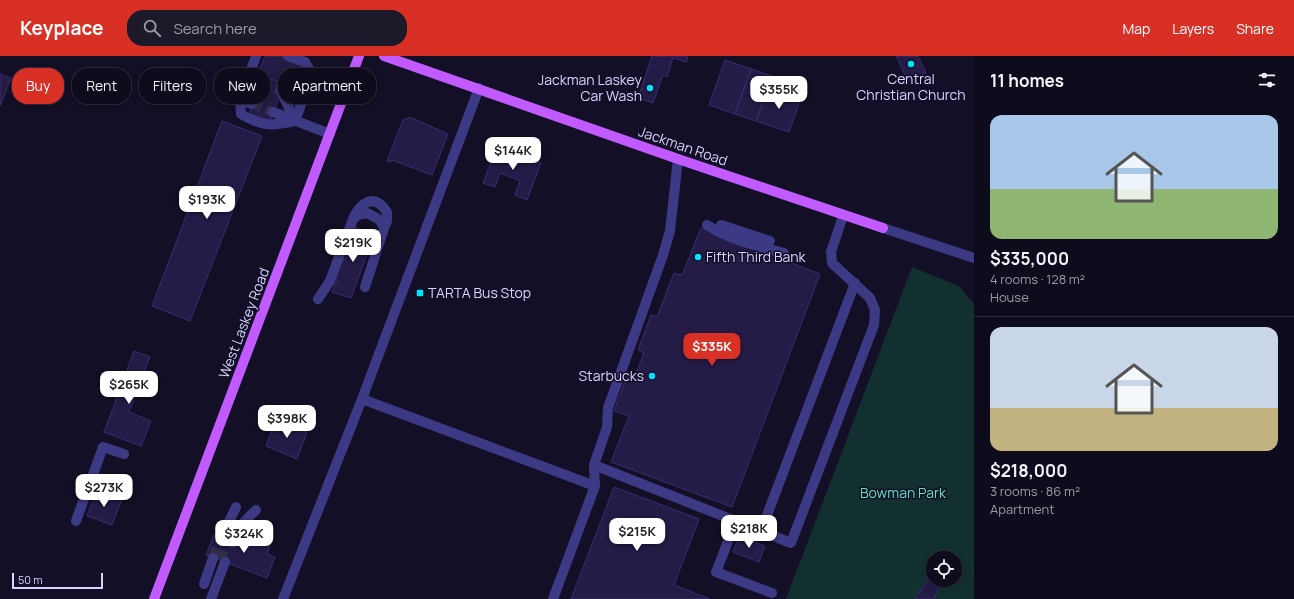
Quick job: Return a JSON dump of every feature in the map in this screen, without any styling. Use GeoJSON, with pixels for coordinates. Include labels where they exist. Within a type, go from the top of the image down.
{"type":"FeatureCollection","features":[{"type":"Feature","properties":{"kind":"main road","name":"West Laskey Road"},"geometry":{"type":"LineString","coordinates":[[154,599],[359,56]]}},
{"type":"Feature","properties":{"kind":"main road","name":"Jackman Road"},"geometry":{"type":"LineString","coordinates":[[384,56],[843,216],[883,228]]}},
{"type":"Feature","properties":{"kind":"street"},"geometry":{"type":"LineString","coordinates":[[252,68],[256,56]]}},
{"type":"Feature","properties":{"kind":"street"},"geometry":{"type":"LineString","coordinates":[[288,56],[306,62],[312,74],[295,121]]}},
{"type":"Feature","properties":{"kind":"street"},"geometry":{"type":"LineString","coordinates":[[284,599],[362,399],[479,88]]}},
{"type":"Feature","properties":{"kind":"street"},"geometry":{"type":"LineString","coordinates":[[240,104],[241,114],[270,126],[295,121]]}},
{"type":"Feature","properties":{"kind":"street"},"geometry":{"type":"LineString","coordinates":[[287,104],[295,121]]}},
{"type":"Feature","properties":{"kind":"street"},"geometry":{"type":"LineString","coordinates":[[273,112],[330,134]]}},
{"type":"Feature","properties":{"kind":"street"},"geometry":{"type":"LineString","coordinates":[[553,599],[595,486],[594,465],[607,427],[608,408],[663,255],[670,231],[678,159]]}},
{"type":"Feature","properties":{"kind":"street"},"geometry":{"type":"LineString","coordinates":[[318,299],[330,281],[353,220],[362,214],[372,215],[380,220],[384,228],[365,287]]}},
{"type":"Feature","properties":{"kind":"street"},"geometry":{"type":"LineString","coordinates":[[594,465],[791,543],[874,325],[875,310],[870,298],[832,263],[831,252],[843,216]]}},
{"type":"Feature","properties":{"kind":"street"},"geometry":{"type":"LineString","coordinates":[[707,225],[718,233],[753,245],[784,253]]}},
{"type":"Feature","properties":{"kind":"street"},"geometry":{"type":"LineString","coordinates":[[722,225],[755,238],[770,241]]}},
{"type":"Feature","properties":{"kind":"street","name":"Jackman Road"},"geometry":{"type":"LineString","coordinates":[[883,228],[974,258]]}},
{"type":"Feature","properties":{"kind":"street"},"geometry":{"type":"LineString","coordinates":[[761,531],[855,283]]}},
{"type":"Feature","properties":{"kind":"street"},"geometry":{"type":"LineString","coordinates":[[362,399],[595,486]]}},
{"type":"Feature","properties":{"kind":"street"},"geometry":{"type":"LineString","coordinates":[[76,521],[103,447],[124,454]]}},
{"type":"Feature","properties":{"kind":"street"},"geometry":{"type":"LineString","coordinates":[[236,507],[227,540],[234,525],[252,509]]}},
{"type":"Feature","properties":{"kind":"street"},"geometry":{"type":"LineString","coordinates":[[736,521],[716,572],[772,593]]}},
{"type":"Feature","properties":{"kind":"street"},"geometry":{"type":"LineString","coordinates":[[204,584],[220,560],[209,597]]}},
{"type":"Feature","properties":{"kind":"green space","name":"Bowman Park"},"geometry":{"type":"Polygon","coordinates":[[[912,267],[959,286],[974,304],[974,599],[786,599],[912,267]]]}},
{"type":"Feature","properties":{"kind":"building"},"geometry":{"type":"Polygon","coordinates":[[[265,56],[283,56],[303,63],[306,68],[278,68],[278,84],[270,81],[270,68],[260,68],[265,56]]]}},
{"type":"Feature","properties":{"kind":"building","name":"Jackman Laskey Car Wash"},"geometry":{"type":"Polygon","coordinates":[[[652,56],[688,56],[686,62],[673,58],[667,77],[663,75],[653,103],[638,98],[652,56]]]}},
{"type":"Feature","properties":{"kind":"building","name":"Central Christian Church"},"geometry":{"type":"Polygon","coordinates":[[[896,56],[918,56],[926,73],[908,81],[896,56]]]}},
{"type":"Feature","properties":{"kind":"building"},"geometry":{"type":"Polygon","coordinates":[[[725,60],[751,69],[735,114],[709,105],[725,60]]]}},
{"type":"Feature","properties":{"kind":"building"},"geometry":{"type":"Polygon","coordinates":[[[751,69],[772,76],[756,121],[735,114],[751,69]]]}},
{"type":"Feature","properties":{"kind":"building"},"geometry":{"type":"Polygon","coordinates":[[[0,74],[11,78],[0,106],[0,74]]]}},
{"type":"Feature","properties":{"kind":"building"},"geometry":{"type":"Polygon","coordinates":[[[270,79],[278,82],[278,100],[270,121],[249,113],[252,104],[270,104],[270,79]]]}},
{"type":"Feature","properties":{"kind":"building"},"geometry":{"type":"Polygon","coordinates":[[[769,87],[801,98],[789,132],[756,121],[769,87]]]}},
{"type":"Feature","properties":{"kind":"building"},"geometry":{"type":"Polygon","coordinates":[[[410,117],[448,134],[432,175],[392,160],[391,162],[387,161],[403,120],[410,117]]]}},
{"type":"Feature","properties":{"kind":"building"},"geometry":{"type":"Polygon","coordinates":[[[222,121],[262,136],[190,321],[152,306],[222,121]]]}},
{"type":"Feature","properties":{"kind":"building"},"geometry":{"type":"Polygon","coordinates":[[[497,146],[541,163],[527,200],[515,195],[520,181],[500,173],[495,187],[483,183],[497,146]]]}},
{"type":"Feature","properties":{"kind":"building"},"geometry":{"type":"Polygon","coordinates":[[[354,227],[374,235],[351,298],[332,292],[337,280],[334,279],[342,259],[345,260],[354,227]]]}},
{"type":"Feature","properties":{"kind":"building"},"geometry":{"type":"Polygon","coordinates":[[[701,228],[820,274],[732,507],[611,462],[629,416],[614,411],[627,376],[634,378],[644,353],[638,350],[651,315],[657,317],[674,273],[682,275],[701,228]]]}},
{"type":"Feature","properties":{"kind":"building"},"geometry":{"type":"Polygon","coordinates":[[[134,351],[150,357],[129,412],[151,421],[141,446],[104,432],[134,351]]]}},
{"type":"Feature","properties":{"kind":"building"},"geometry":{"type":"Polygon","coordinates":[[[276,420],[307,432],[297,459],[266,446],[276,420]]]}},
{"type":"Feature","properties":{"kind":"building"},"geometry":{"type":"Polygon","coordinates":[[[614,487],[699,519],[674,585],[710,599],[571,599],[614,487]]]}},
{"type":"Feature","properties":{"kind":"building"},"geometry":{"type":"Polygon","coordinates":[[[97,490],[122,499],[112,525],[87,516],[97,490]]]}},
{"type":"Feature","properties":{"kind":"building"},"geometry":{"type":"Polygon","coordinates":[[[248,533],[271,542],[267,554],[275,557],[267,578],[206,555],[214,535],[243,546],[248,533]]]}},
{"type":"Feature","properties":{"kind":"building"},"geometry":{"type":"Polygon","coordinates":[[[739,536],[765,546],[759,562],[733,552],[739,536]]]}},
{"type":"Feature","properties":{"kind":"building"},"geometry":{"type":"Polygon","coordinates":[[[926,582],[926,587],[940,587],[933,599],[915,599],[926,582]]]}},
{"type":"Feature","properties":{"kind":"tunnel"},"geometry":{"type":"LineString","coordinates":[[270,87],[278,90]]}},
{"type":"Feature","properties":{"kind":"tunnel"},"geometry":{"type":"LineString","coordinates":[[252,104],[273,112]]}},
{"type":"Feature","properties":{"kind":"tunnel"},"geometry":{"type":"LineString","coordinates":[[213,558],[221,538]]}},
{"type":"Feature","properties":{"kind":"tunnel"},"geometry":{"type":"LineString","coordinates":[[220,560],[228,541]]}},
{"type":"Feature","properties":{"kind":"place","name":"Central Christian Church"},"geometry":{"type":"Point","coordinates":[911,64]}},
{"type":"Feature","properties":{"kind":"place","name":"Jackman Laskey Car Wash"},"geometry":{"type":"Point","coordinates":[650,88]}},
{"type":"Feature","properties":{"kind":"place","name":"Fifth Third Bank"},"geometry":{"type":"Point","coordinates":[698,257]}},
{"type":"Feature","properties":{"kind":"place","name":"TARTA Bus Stop"},"geometry":{"type":"Point","coordinates":[420,293]}},
{"type":"Feature","properties":{"kind":"place","name":"Starbucks"},"geometry":{"type":"Point","coordinates":[652,376]}}]}
